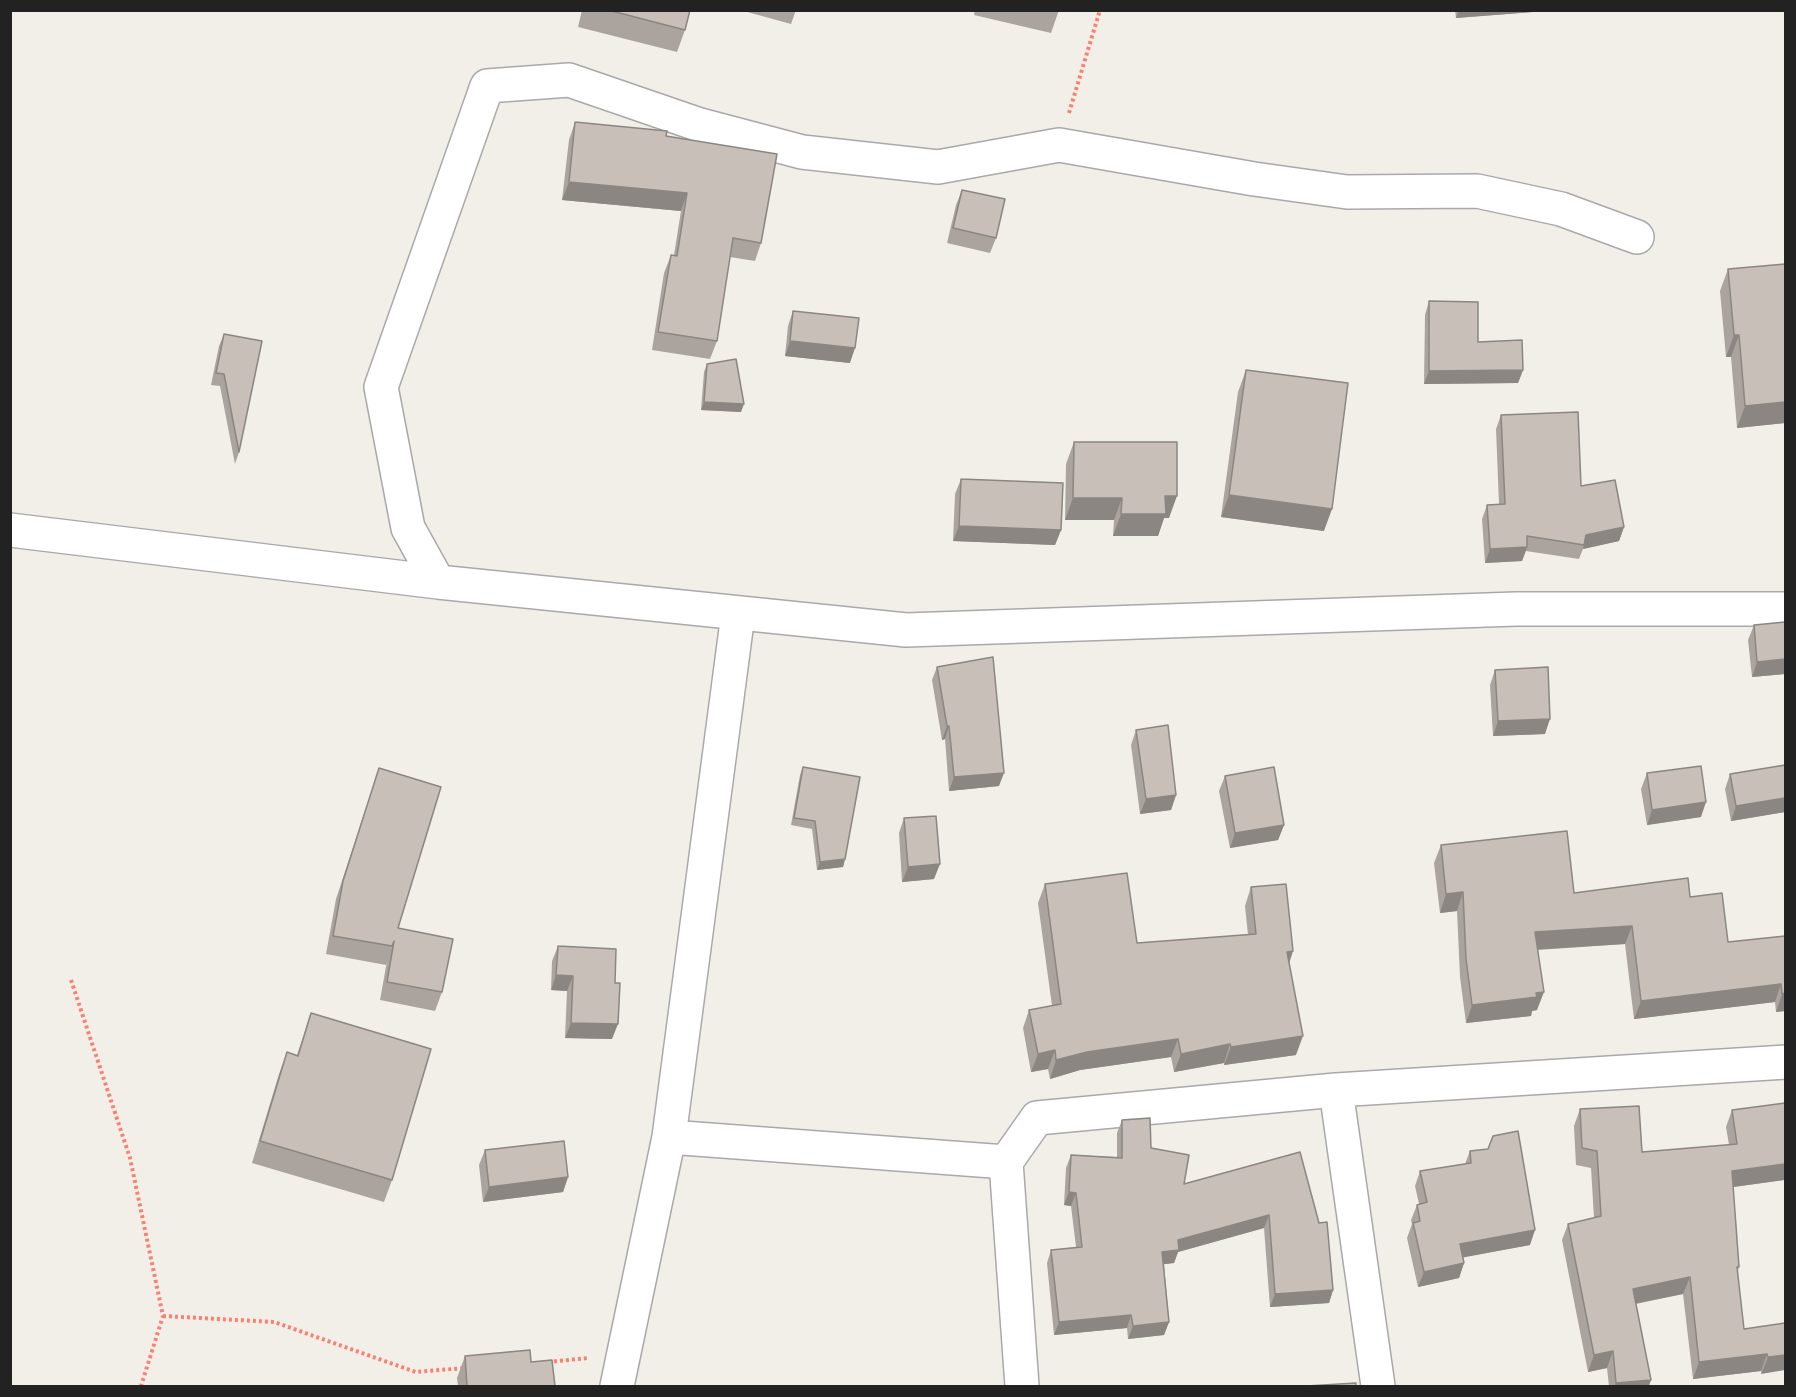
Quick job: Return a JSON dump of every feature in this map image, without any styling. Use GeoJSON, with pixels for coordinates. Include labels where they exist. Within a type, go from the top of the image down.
{"type":"FeatureCollection","features":[{"type":"Feature","properties":{"kind":"street"},"geometry":{"type":"LineString","coordinates":[[438,582],[408,528],[381,387],[487,86],[569,80],[700,125],[802,152],[938,167],[1059,145],[1254,179],[1347,192],[1477,192],[1561,209],[1637,237]]}},
{"type":"Feature","properties":{"kind":"street"},"geometry":{"type":"LineString","coordinates":[[10,530],[438,582],[906,630],[1516,609],[1785,609]]}},
{"type":"Feature","properties":{"kind":"street"},"geometry":{"type":"LineString","coordinates":[[619,1371],[669,1137],[738,614]]}},
{"type":"Feature","properties":{"kind":"street"},"geometry":{"type":"LineString","coordinates":[[1022,1386],[1006,1162],[1037,1118],[1336,1090],[1785,1062]]}},
{"type":"Feature","properties":{"kind":"street"},"geometry":{"type":"LineString","coordinates":[[1336,1090],[1378,1386]]}},
{"type":"Feature","properties":{"kind":"street"},"geometry":{"type":"LineString","coordinates":[[669,1137],[1006,1162]]}},
{"type":"Feature","properties":{"kind":"path"},"geometry":{"type":"LineString","coordinates":[[1059,145],[1100,10]]}},
{"type":"Feature","properties":{"kind":"path"},"geometry":{"type":"LineString","coordinates":[[71,980],[130,1158],[163,1316],[141,1386]]}},
{"type":"Feature","properties":{"kind":"path"},"geometry":{"type":"LineString","coordinates":[[163,1316],[274,1322],[417,1372],[473,1368]]}},
{"type":"Feature","properties":{"kind":"path"},"geometry":{"type":"LineString","coordinates":[[542,1362],[619,1371]]}},
{"type":"Feature","properties":{"kind":"building"},"geometry":{"type":"Polygon","coordinates":[[[608,10],[690,10],[685,30],[608,10]]]}},
{"type":"Feature","properties":{"kind":"building"},"geometry":{"type":"Polygon","coordinates":[[[575,122],[667,131],[666,136],[777,154],[761,243],[733,238],[717,341],[658,332],[671,255],[677,256],[687,193],[569,182],[575,122]]]}},
{"type":"Feature","properties":{"kind":"building"},"geometry":{"type":"Polygon","coordinates":[[[962,190],[1005,199],[996,238],[953,228],[962,190]]]}},
{"type":"Feature","properties":{"kind":"building"},"geometry":{"type":"Polygon","coordinates":[[[1785,264],[1785,402],[1745,406],[1739,335],[1734,335],[1728,269],[1785,264]]]}},
{"type":"Feature","properties":{"kind":"building"},"geometry":{"type":"Polygon","coordinates":[[[1429,301],[1478,302],[1478,342],[1522,340],[1523,370],[1429,371],[1429,301]]]}},
{"type":"Feature","properties":{"kind":"building"},"geometry":{"type":"Polygon","coordinates":[[[793,311],[859,318],[855,348],[790,341],[793,311]]]}},
{"type":"Feature","properties":{"kind":"building"},"geometry":{"type":"Polygon","coordinates":[[[224,334],[262,341],[239,452],[224,374],[216,373],[224,334]]]}},
{"type":"Feature","properties":{"kind":"building"},"geometry":{"type":"Polygon","coordinates":[[[736,359],[744,404],[704,402],[707,364],[736,359]]]}},
{"type":"Feature","properties":{"kind":"building"},"geometry":{"type":"Polygon","coordinates":[[[1246,370],[1348,383],[1332,509],[1229,495],[1246,370]]]}},
{"type":"Feature","properties":{"kind":"building"},"geometry":{"type":"Polygon","coordinates":[[[1578,412],[1581,486],[1615,480],[1624,527],[1586,535],[1584,545],[1527,536],[1527,547],[1490,549],[1487,505],[1505,504],[1501,415],[1578,412]]]}},
{"type":"Feature","properties":{"kind":"building"},"geometry":{"type":"Polygon","coordinates":[[[1074,442],[1177,442],[1177,496],[1165,496],[1166,514],[1121,514],[1122,498],[1073,498],[1074,442]]]}},
{"type":"Feature","properties":{"kind":"building"},"geometry":{"type":"Polygon","coordinates":[[[961,479],[1063,483],[1061,530],[959,526],[961,479]]]}},
{"type":"Feature","properties":{"kind":"building"},"geometry":{"type":"Polygon","coordinates":[[[1785,622],[1785,659],[1757,662],[1754,625],[1785,622]]]}},
{"type":"Feature","properties":{"kind":"building"},"geometry":{"type":"Polygon","coordinates":[[[993,657],[1004,773],[954,777],[949,726],[947,726],[937,667],[993,657]]]}},
{"type":"Feature","properties":{"kind":"building"},"geometry":{"type":"Polygon","coordinates":[[[1548,667],[1550,719],[1498,721],[1495,670],[1548,667]]]}},
{"type":"Feature","properties":{"kind":"building"},"geometry":{"type":"Polygon","coordinates":[[[1168,725],[1176,795],[1146,799],[1136,730],[1168,725]]]}},
{"type":"Feature","properties":{"kind":"building"},"geometry":{"type":"Polygon","coordinates":[[[1785,765],[1785,798],[1736,806],[1730,774],[1785,765]]]}},
{"type":"Feature","properties":{"kind":"building"},"geometry":{"type":"Polygon","coordinates":[[[1701,766],[1706,802],[1652,810],[1647,773],[1701,766]]]}},
{"type":"Feature","properties":{"kind":"building"},"geometry":{"type":"Polygon","coordinates":[[[803,767],[860,777],[845,859],[820,862],[815,821],[794,818],[803,767]]]}},
{"type":"Feature","properties":{"kind":"building"},"geometry":{"type":"Polygon","coordinates":[[[1274,767],[1284,825],[1235,833],[1225,776],[1274,767]]]}},
{"type":"Feature","properties":{"kind":"building"},"geometry":{"type":"Polygon","coordinates":[[[379,768],[441,787],[398,928],[453,939],[442,992],[387,982],[394,941],[392,946],[333,936],[343,881],[379,768]]]}},
{"type":"Feature","properties":{"kind":"building"},"geometry":{"type":"Polygon","coordinates":[[[936,816],[940,864],[908,867],[904,818],[936,816]]]}},
{"type":"Feature","properties":{"kind":"building"},"geometry":{"type":"Polygon","coordinates":[[[1567,831],[1574,893],[1688,878],[1690,897],[1722,893],[1728,942],[1785,936],[1785,993],[1782,994],[1781,984],[1641,1001],[1632,926],[1535,932],[1544,992],[1536,993],[1537,997],[1472,1005],[1466,959],[1463,892],[1446,894],[1441,845],[1567,831]]]}},
{"type":"Feature","properties":{"kind":"building"},"geometry":{"type":"Polygon","coordinates":[[[1127,873],[1137,943],[1256,934],[1251,887],[1286,884],[1293,951],[1287,952],[1303,1036],[1231,1047],[1230,1044],[1181,1054],[1178,1039],[1087,1052],[1056,1060],[1055,1050],[1038,1054],[1029,1010],[1061,1004],[1045,884],[1127,873]]]}},
{"type":"Feature","properties":{"kind":"building"},"geometry":{"type":"Polygon","coordinates":[[[558,946],[616,949],[615,983],[620,983],[618,1024],[571,1023],[573,976],[556,975],[558,946]]]}},
{"type":"Feature","properties":{"kind":"building"},"geometry":{"type":"Polygon","coordinates":[[[311,1013],[431,1049],[392,1180],[260,1141],[287,1052],[298,1056],[311,1013]]]}},
{"type":"Feature","properties":{"kind":"building"},"geometry":{"type":"Polygon","coordinates":[[[1785,1103],[1785,1164],[1732,1171],[1739,1267],[1737,1267],[1744,1329],[1785,1323],[1785,1355],[1768,1357],[1767,1354],[1699,1362],[1690,1277],[1633,1289],[1651,1380],[1616,1383],[1613,1351],[1594,1355],[1568,1224],[1601,1216],[1597,1151],[1582,1148],[1580,1109],[1639,1106],[1642,1152],[1737,1144],[1732,1110],[1785,1103]]]}},
{"type":"Feature","properties":{"kind":"building"},"geometry":{"type":"Polygon","coordinates":[[[1150,1118],[1151,1148],[1189,1155],[1184,1184],[1300,1152],[1319,1223],[1327,1222],[1333,1290],[1275,1294],[1269,1215],[1178,1240],[1179,1250],[1162,1252],[1169,1322],[1133,1326],[1131,1315],[1059,1322],[1051,1250],[1082,1247],[1076,1193],[1069,1192],[1071,1155],[1122,1158],[1122,1120],[1150,1118]]]}},
{"type":"Feature","properties":{"kind":"building"},"geometry":{"type":"Polygon","coordinates":[[[1518,1131],[1535,1230],[1460,1244],[1464,1263],[1424,1272],[1413,1223],[1420,1221],[1417,1205],[1427,1202],[1420,1171],[1471,1163],[1470,1151],[1488,1149],[1493,1136],[1518,1131]]]}},
{"type":"Feature","properties":{"kind":"building"},"geometry":{"type":"Polygon","coordinates":[[[564,1141],[568,1177],[489,1187],[485,1150],[564,1141]]]}},
{"type":"Feature","properties":{"kind":"building"},"geometry":{"type":"Polygon","coordinates":[[[530,1350],[531,1362],[552,1360],[555,1386],[467,1386],[465,1356],[530,1350]]]}},
{"type":"Feature","properties":{"kind":"building"},"geometry":{"type":"Polygon","coordinates":[[[1356,1383],[1356,1386],[1306,1386],[1356,1383]]]}}]}
